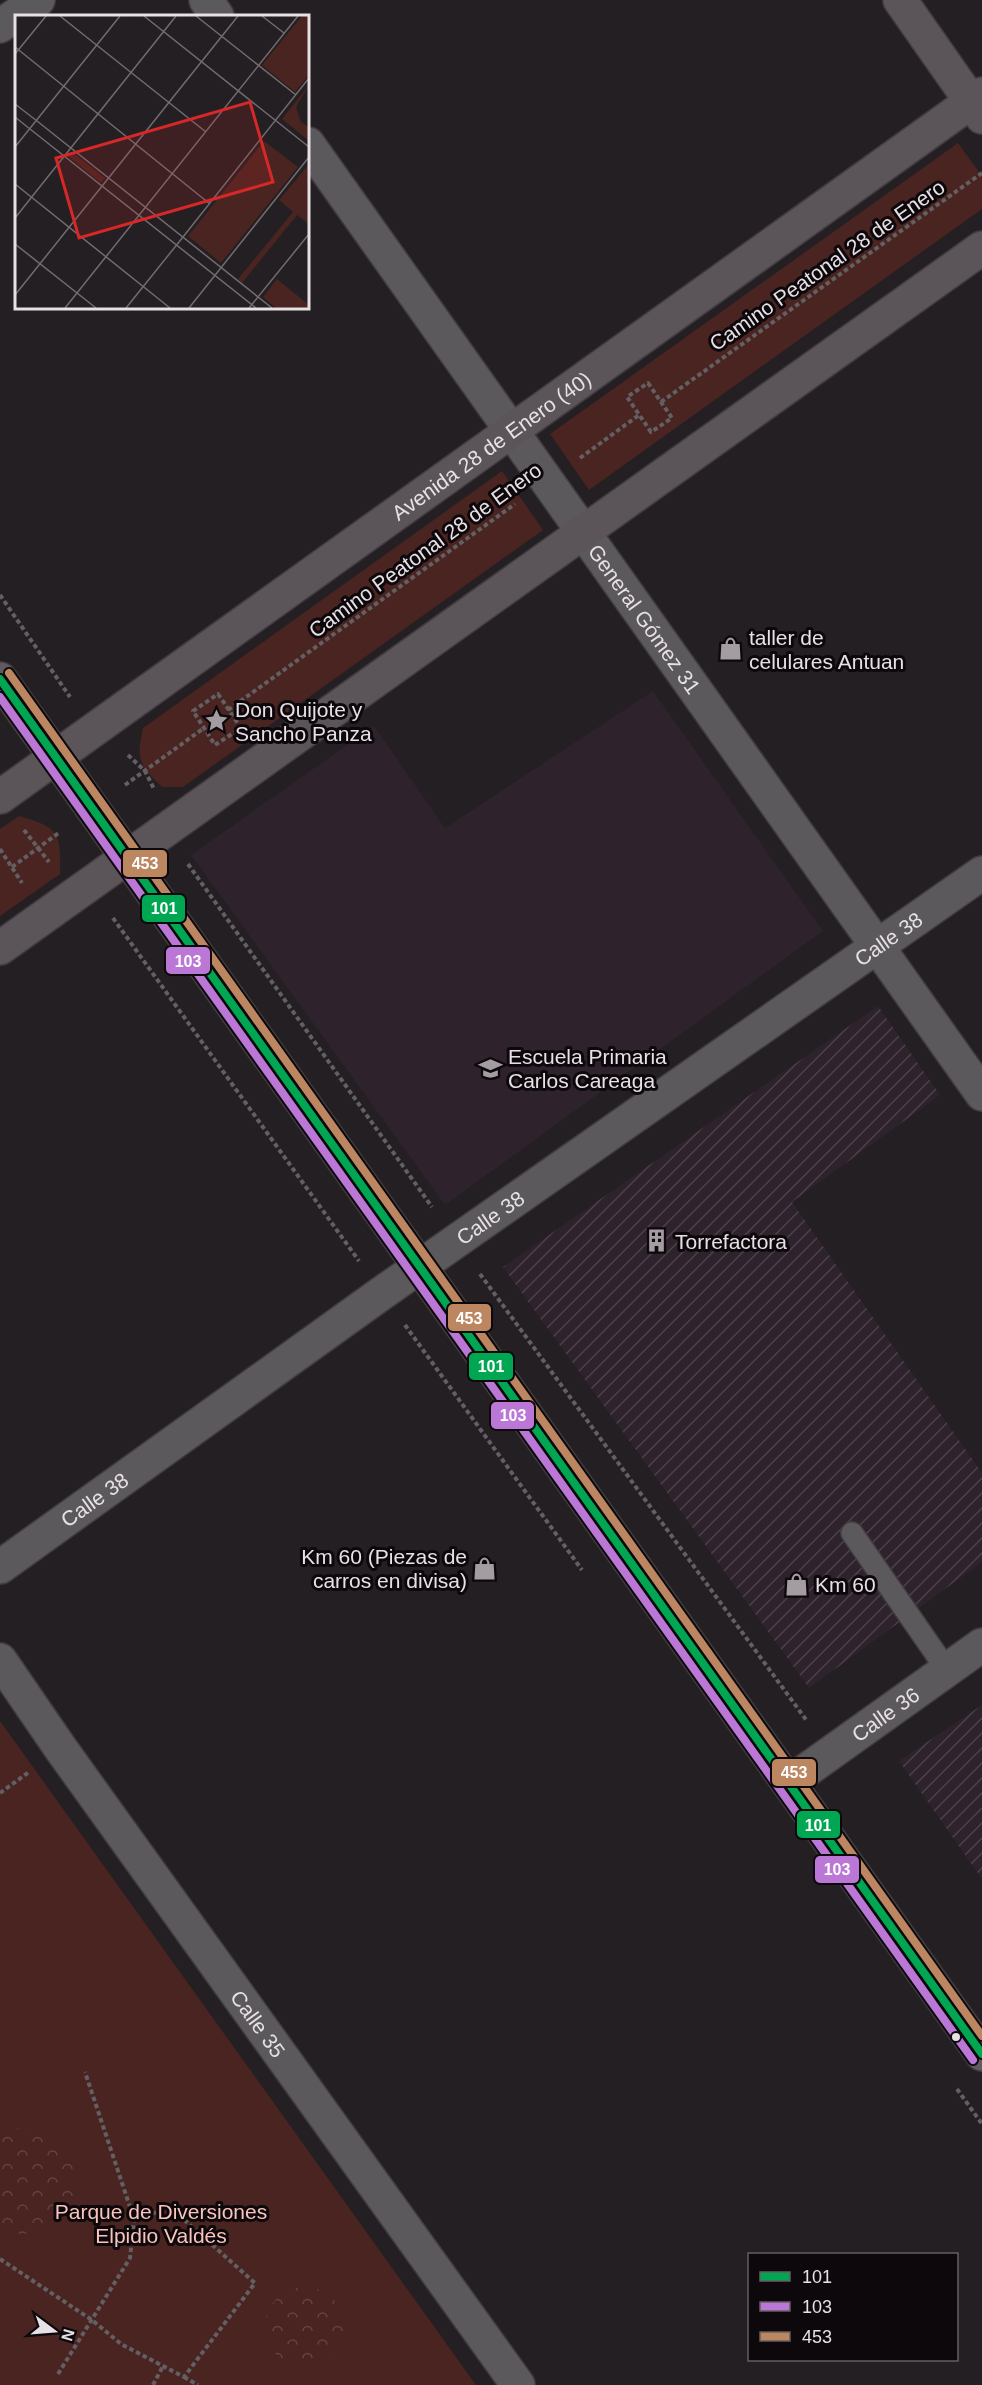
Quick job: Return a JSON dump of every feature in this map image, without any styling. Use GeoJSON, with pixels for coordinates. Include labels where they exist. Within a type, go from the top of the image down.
{"type":"FeatureCollection","features":[{"type":"Feature","properties":{"kind":"main road"},"geometry":{"type":"LineString","coordinates":[[900,0],[978,104]]}},
{"type":"Feature","properties":{"kind":"main road","name":"Avenida 28 de Enero (40)"},"geometry":{"type":"LineString","coordinates":[[0,797],[511,431],[978,104]]}},
{"type":"Feature","properties":{"kind":"main road"},"geometry":{"type":"LineString","coordinates":[[0,948],[982,248]]}},
{"type":"Feature","properties":{"kind":"main road"},"geometry":{"type":"LineString","coordinates":[[0,679],[790,1782],[982,2054]]}},
{"type":"Feature","properties":{"kind":"street"},"geometry":{"type":"LineString","coordinates":[[16,15],[38,0]]}},
{"type":"Feature","properties":{"kind":"street"},"geometry":{"type":"LineString","coordinates":[[206,0],[216,15]]}},
{"type":"Feature","properties":{"kind":"street"},"geometry":{"type":"LineString","coordinates":[[0,26],[15,16]]}},
{"type":"Feature","properties":{"kind":"street","name":"General Gómez 31"},"geometry":{"type":"LineString","coordinates":[[309,145],[982,1094]]}},
{"type":"Feature","properties":{"kind":"street","name":"Calle 38"},"geometry":{"type":"LineString","coordinates":[[0,1567],[382,1293],[982,873]]}},
{"type":"Feature","properties":{"kind":"street","name":"Calle 36"},"geometry":{"type":"LineString","coordinates":[[790,1782],[982,1645]]}},
{"type":"Feature","properties":{"kind":"street","name":"Calle 35"},"geometry":{"type":"LineString","coordinates":[[0,1660],[518,2385]]}},
{"type":"Feature","properties":{"kind":"lane"},"geometry":{"type":"LineString","coordinates":[[852,1533],[947,1670]]}},
{"type":"Feature","properties":{"kind":"path","name":"Camino Peatonal 28 de Enero"},"geometry":{"type":"LineString","coordinates":[[661,402],[982,173]]}},
{"type":"Feature","properties":{"kind":"path"},"geometry":{"type":"LineString","coordinates":[[648,383],[661,402],[672,418],[651,432],[627,398],[648,383]]}},
{"type":"Feature","properties":{"kind":"path","name":"Camino Peatonal 28 de Enero"},"geometry":{"type":"LineString","coordinates":[[228,710],[639,415]]}},
{"type":"Feature","properties":{"kind":"path"},"geometry":{"type":"LineString","coordinates":[[0,595],[80,711],[145,771],[186,861],[456,1241],[831,1753]]}},
{"type":"Feature","properties":{"kind":"path"},"geometry":{"type":"LineString","coordinates":[[218,694],[228,710],[241,728],[215,745],[193,711],[218,694]]}},
{"type":"Feature","properties":{"kind":"path"},"geometry":{"type":"LineString","coordinates":[[0,849],[12,867]]}},
{"type":"Feature","properties":{"kind":"path"},"geometry":{"type":"LineString","coordinates":[[88,885],[584,1573]]}},
{"type":"Feature","properties":{"kind":"path"},"geometry":{"type":"LineString","coordinates":[[58,2374],[130,2258],[134,2219],[85,2072]]}},
{"type":"Feature","properties":{"kind":"path"},"geometry":{"type":"LineString","coordinates":[[954,2085],[982,2124]]}},
{"type":"Feature","properties":{"kind":"path"},"geometry":{"type":"LineString","coordinates":[[134,2219],[171,2208],[255,2283],[184,2377]]}},
{"type":"Feature","properties":{"kind":"path"},"geometry":{"type":"LineString","coordinates":[[0,2259],[92,2320],[121,2344],[198,2385]]}},
{"type":"Feature","properties":{"kind":"path"},"geometry":{"type":"LineString","coordinates":[[153,2385],[163,2366]]}},
{"type":"Feature","properties":{"kind":"shaded area","name":"Escuela Primaria Carlos Careaga"},"geometry":{"type":"Polygon","coordinates":[[[653,691],[823,931],[445,1205],[191,855],[374,726],[445,828],[653,691]]]}},
{"type":"Feature","properties":{"kind":"shaded area"},"geometry":{"type":"Polygon","coordinates":[[[878,1006],[940,1095],[792,1202],[982,1473],[982,1562],[809,1688],[503,1267],[878,1006]]]}},
{"type":"Feature","properties":{"kind":"shaded area"},"geometry":{"type":"Polygon","coordinates":[[[982,1705],[982,1879],[899,1761],[982,1705]]]}},
{"type":"Feature","properties":{"kind":"green space"},"geometry":{"type":"Polygon","coordinates":[[[958,143],[982,176],[982,209],[589,490],[550,434],[958,143]]]}},
{"type":"Feature","properties":{"kind":"green space"},"geometry":{"type":"Polygon","coordinates":[[[502,471],[543,530],[183,787],[162,787],[148,773],[140,754],[143,728],[502,471]]]}},
{"type":"Feature","properties":{"kind":"green space"},"geometry":{"type":"Polygon","coordinates":[[[19,816],[50,828],[55,834],[60,849],[60,874],[0,916],[0,829],[19,816]]]}},
{"type":"Feature","properties":{"kind":"green space","name":"Parque de Diversiones Elpidio Valdés"},"geometry":{"type":"Polygon","coordinates":[[[0,1721],[476,2385],[0,2385],[0,1721]]]}},
{"type":"Feature","properties":{"kind":"green space"},"geometry":{"type":"Polygon","coordinates":[[[17,2128],[40,2130],[58,2140],[70,2154],[75,2170],[75,2188],[70,2205],[59,2219],[43,2230],[22,2234],[0,2229],[0,2134],[17,2128]]]}},
{"type":"Feature","properties":{"kind":"green space"},"geometry":{"type":"Polygon","coordinates":[[[297,2287],[313,2287],[334,2298],[345,2319],[345,2335],[334,2356],[313,2367],[297,2367],[283,2361],[271,2349],[265,2335],[265,2319],[271,2305],[283,2293],[297,2287]]]}},
{"type":"Feature","properties":{"kind":"transit line","name":"453"},"geometry":{"type":"LineString","coordinates":[[9,673],[982,2036]]}},
{"type":"Feature","properties":{"kind":"transit line","name":"101"},"geometry":{"type":"LineString","coordinates":[[0,679],[982,2054]]}},
{"type":"Feature","properties":{"kind":"transit line","name":"103"},"geometry":{"type":"LineString","coordinates":[[0,697],[973,2060]]}},
{"type":"Feature","properties":{"kind":"place","name":"taller de celulares Antuan"},"geometry":{"type":"Point","coordinates":[731,649]}},
{"type":"Feature","properties":{"kind":"place","name":"Don Quijote y Sancho Panza"},"geometry":{"type":"Point","coordinates":[217,721]}},
{"type":"Feature","properties":{"kind":"place","name":"Escuela Primaria Carlos Careaga"},"geometry":{"type":"Point","coordinates":[490,1068]}},
{"type":"Feature","properties":{"kind":"place","name":"Torrefactora"},"geometry":{"type":"Point","coordinates":[657,1241]}},
{"type":"Feature","properties":{"kind":"place","name":"Km 60 (Piezas de carros en divisa)"},"geometry":{"type":"Point","coordinates":[485,1568]}},
{"type":"Feature","properties":{"kind":"place","name":"Km 60"},"geometry":{"type":"Point","coordinates":[797,1584]}}]}
